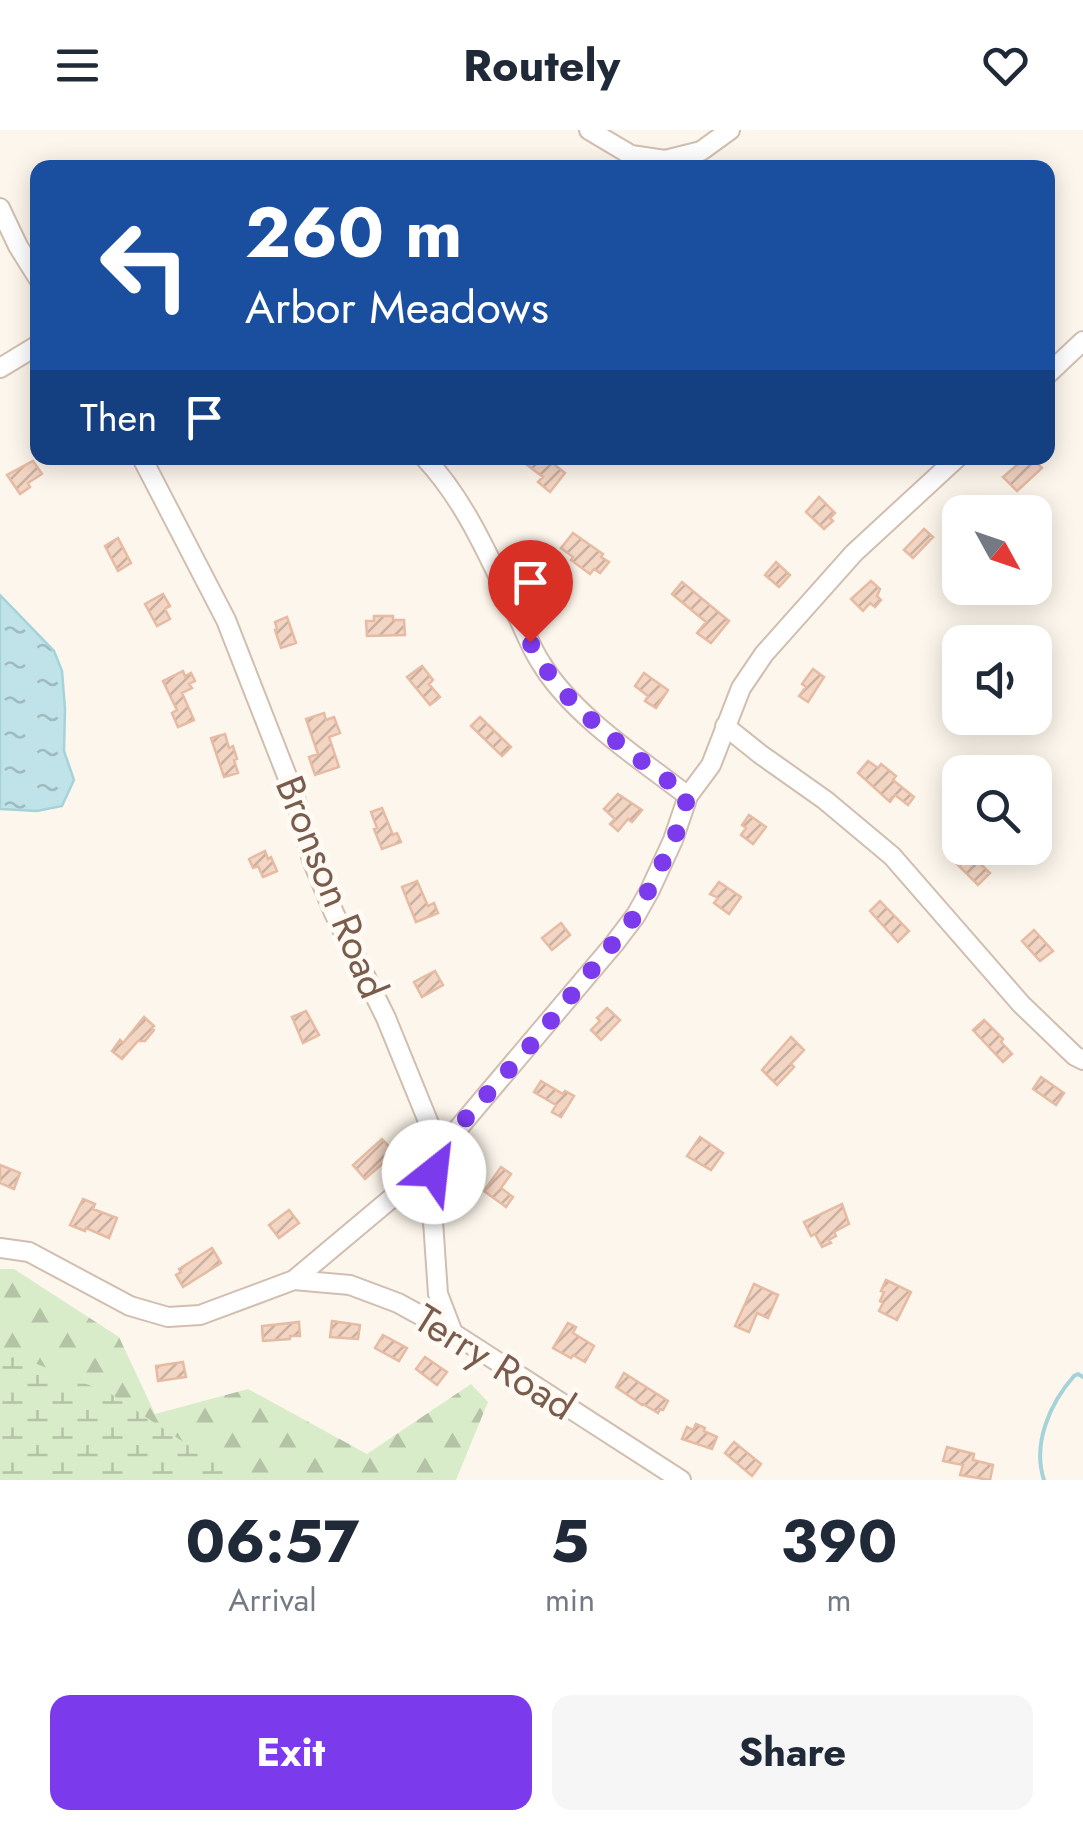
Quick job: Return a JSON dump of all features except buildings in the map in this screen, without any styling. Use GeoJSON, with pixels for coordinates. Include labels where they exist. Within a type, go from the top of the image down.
{"type":"FeatureCollection","features":[{"type":"Feature","properties":{"kind":"street"},"geometry":{"type":"LineString","coordinates":[[589,130],[631,155],[665,160],[701,151],[730,130]]}},
{"type":"Feature","properties":{"kind":"street"},"geometry":{"type":"LineString","coordinates":[[0,208],[30,265]]}},
{"type":"Feature","properties":{"kind":"street"},"geometry":{"type":"LineString","coordinates":[[1055,367],[1083,341]]}},
{"type":"Feature","properties":{"kind":"street"},"geometry":{"type":"LineString","coordinates":[[0,368],[30,350]]}},
{"type":"Feature","properties":{"kind":"street","name":"Bronson Road"},"geometry":{"type":"LineString","coordinates":[[146,465],[226,620],[294,794],[312,860],[386,1018],[430,1126],[437,1151],[431,1192],[436,1278],[453,1333]]}},
{"type":"Feature","properties":{"kind":"street"},"geometry":{"type":"LineString","coordinates":[[431,465],[449,484],[473,524],[540,662],[558,688],[688,796]]}},
{"type":"Feature","properties":{"kind":"street"},"geometry":{"type":"LineString","coordinates":[[0,1248],[29,1252],[130,1306],[168,1317],[200,1315],[294,1280],[418,1176],[636,915],[674,840],[688,796],[711,765],[741,688],[764,654],[854,553],[949,465]]}},
{"type":"Feature","properties":{"kind":"street"},"geometry":{"type":"LineString","coordinates":[[725,726],[825,800],[892,856],[1021,1004],[1083,1060]]}},
{"type":"Feature","properties":{"kind":"street","name":"Terry Road"},"geometry":{"type":"LineString","coordinates":[[294,1280],[350,1284],[398,1303],[453,1333],[677,1479]]}},
{"type":"Feature","properties":{"kind":"green space"},"geometry":{"type":"Polygon","coordinates":[[[0,1269],[14,1269],[119,1337],[155,1414],[248,1389],[367,1454],[471,1384],[488,1402],[456,1480],[0,1480],[0,1269]]]}},
{"type":"Feature","properties":{"kind":"green space"},"geometry":{"type":"Polygon","coordinates":[[[0,1349],[111,1394],[241,1480],[0,1480],[0,1349]]]}},
{"type":"Feature","properties":{"kind":"water"},"geometry":{"type":"Polygon","coordinates":[[[0,595],[54,651],[62,671],[64,751],[74,780],[62,806],[37,811],[0,809],[0,595]]]}},
{"type":"Feature","properties":{"kind":"waterway"},"geometry":{"type":"LineString","coordinates":[[1044,1480],[1040,1452],[1051,1411],[1074,1376],[1083,1377]]}},
{"type":"Feature","properties":{"kind":"route"},"geometry":{"type":"LineString","coordinates":[[434,1172],[437,1151],[537,1038],[636,915],[674,840],[688,796],[558,688],[530,642]]}}]}
